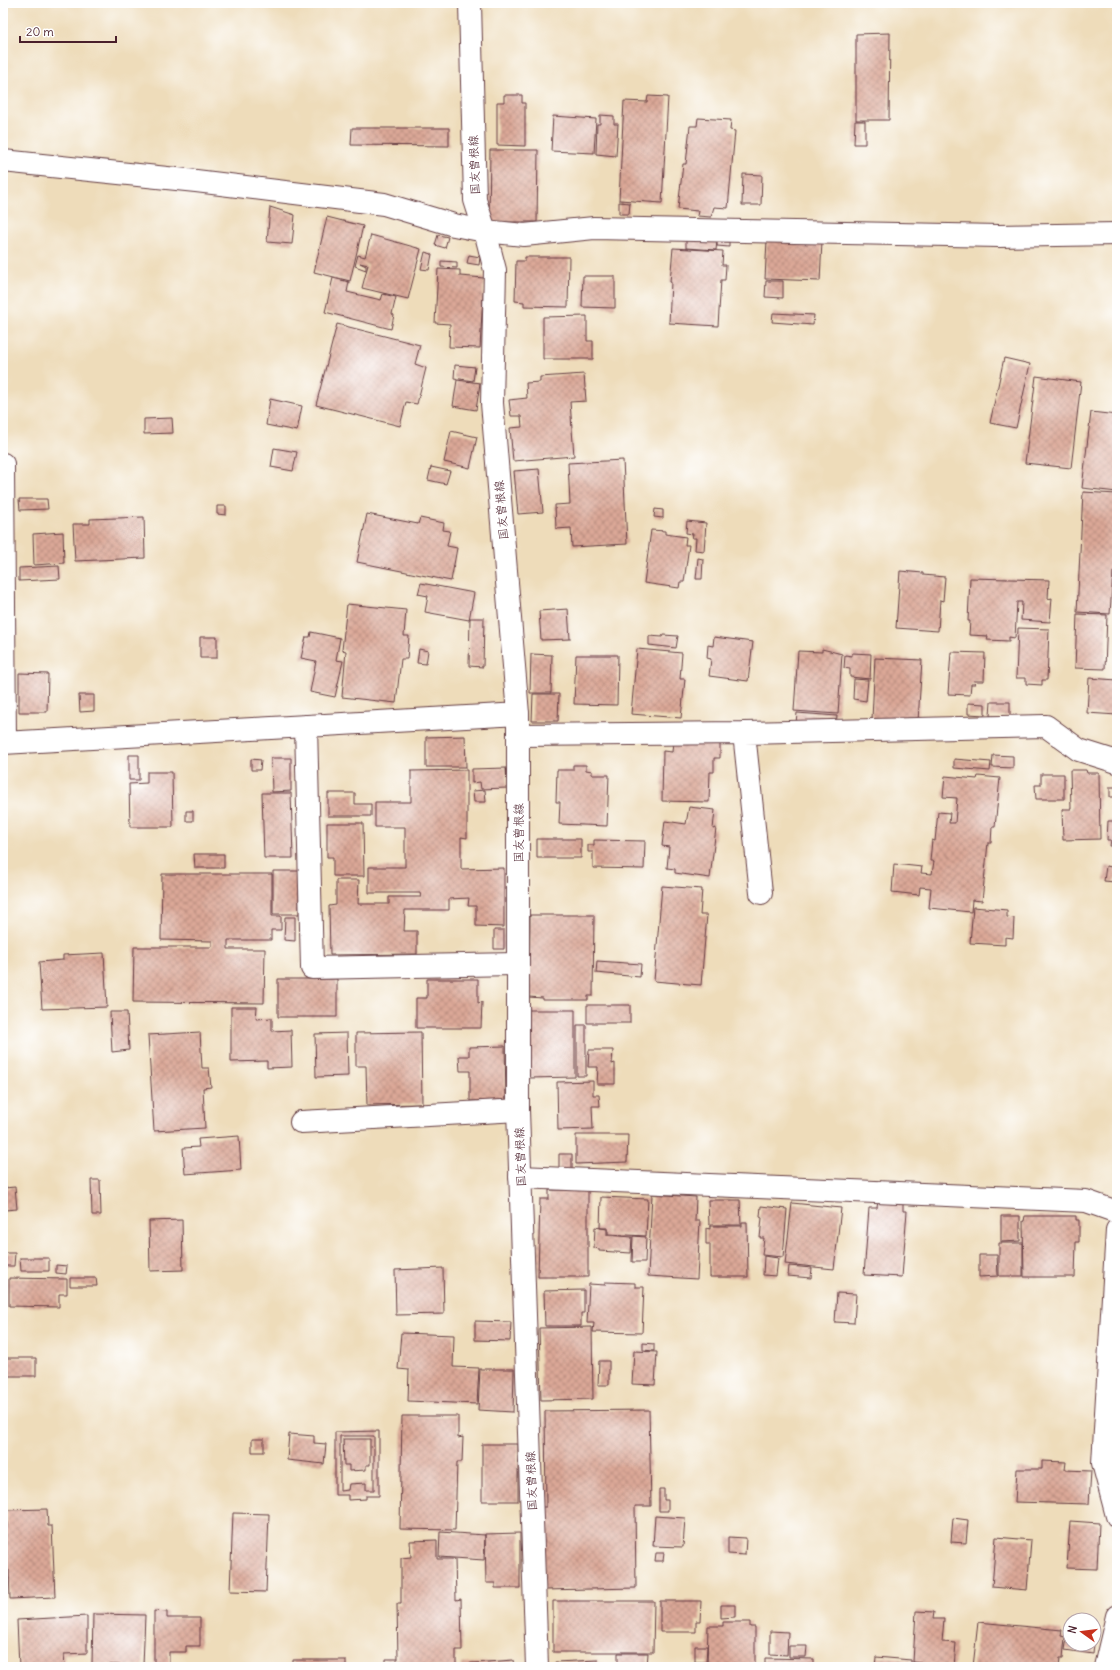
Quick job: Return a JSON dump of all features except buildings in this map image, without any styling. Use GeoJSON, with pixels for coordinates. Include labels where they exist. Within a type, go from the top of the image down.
{"type":"FeatureCollection","features":[{"type":"Feature","properties":{"kind":"street","name":"国友曽根線"},"geometry":{"type":"LineString","coordinates":[[470,3],[475,200],[495,270],[492,403],[518,714],[518,1110],[537,1667]]}},
{"type":"Feature","properties":{"kind":"street"},"geometry":{"type":"LineString","coordinates":[[3,161],[196,181],[384,204],[454,225],[485,231],[524,235],[594,228],[999,236],[1117,234]]}},
{"type":"Feature","properties":{"kind":"street"},"geometry":{"type":"LineString","coordinates":[[3,464],[4,743],[518,714]]}},
{"type":"Feature","properties":{"kind":"street"},"geometry":{"type":"LineString","coordinates":[[306,726],[312,968],[518,964]]}},
{"type":"Feature","properties":{"kind":"street"},"geometry":{"type":"LineString","coordinates":[[518,735],[744,733],[1046,726],[1079,750],[1117,762]]}},
{"type":"Feature","properties":{"kind":"street"},"geometry":{"type":"LineString","coordinates":[[744,733],[761,893]]}},
{"type":"Feature","properties":{"kind":"street"},"geometry":{"type":"LineString","coordinates":[[301,1122],[518,1110]]}},
{"type":"Feature","properties":{"kind":"street"},"geometry":{"type":"LineString","coordinates":[[520,1177],[1086,1201],[1117,1212]]}},
{"type":"Feature","properties":{"kind":"street"},"geometry":{"type":"LineString","coordinates":[[1117,1230],[1103,1463],[1117,1516]]}},
{"type":"Feature","properties":{"kind":"street"},"geometry":{"type":"LineString","coordinates":[[1105,1667],[1117,1616]]}}]}
